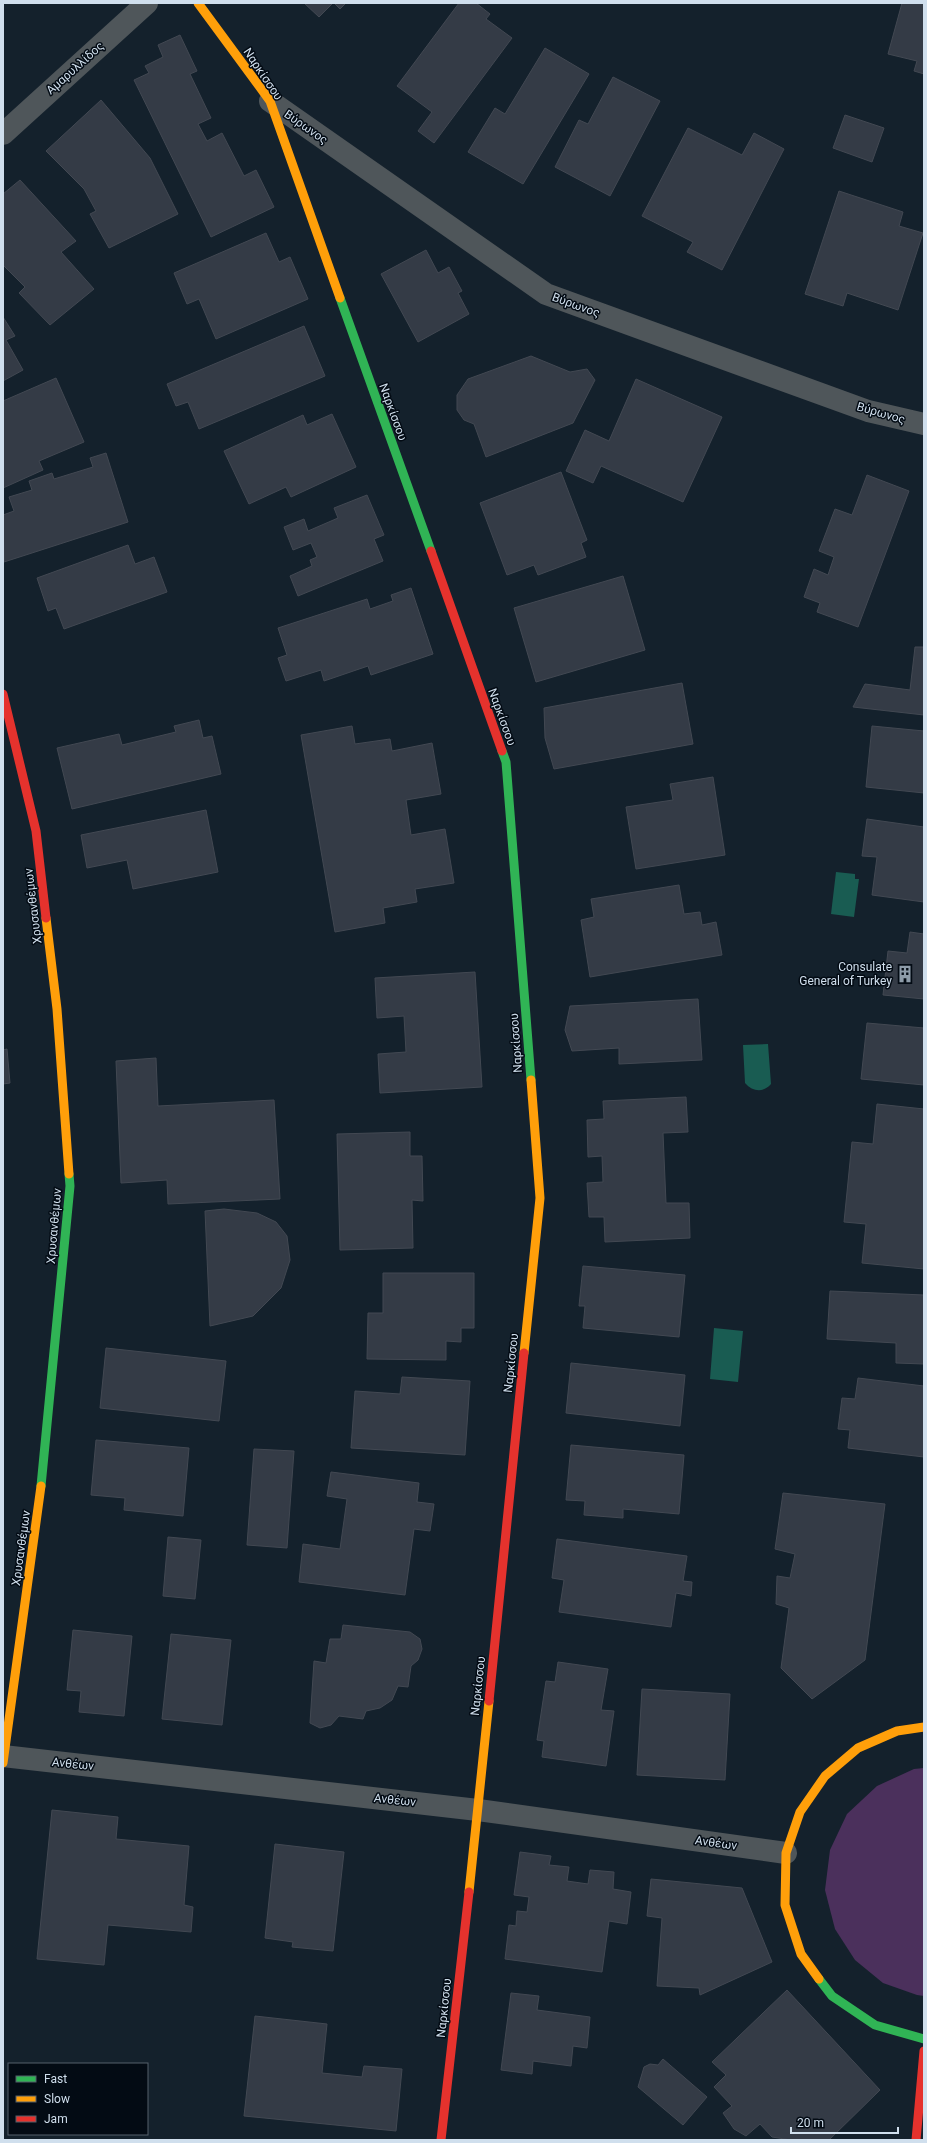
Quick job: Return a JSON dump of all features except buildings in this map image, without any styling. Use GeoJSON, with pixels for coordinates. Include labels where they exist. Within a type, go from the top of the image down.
{"type":"FeatureCollection","features":[{"type":"Feature","properties":{"kind":"street","name":"Αμαρυλλίδος"},"geometry":{"type":"LineString","coordinates":[[3,134],[147,3]]}},
{"type":"Feature","properties":{"kind":"street","name":"Ναρκίσσου"},"geometry":{"type":"LineString","coordinates":[[198,3],[270,101],[506,762],[540,1198],[478,1810],[441,2140]]}},
{"type":"Feature","properties":{"kind":"street","name":"Βύρωνος"},"geometry":{"type":"LineString","coordinates":[[270,101],[546,294],[868,411],[924,424]]}},
{"type":"Feature","properties":{"kind":"street","name":"Χρυσανθέμων"},"geometry":{"type":"LineString","coordinates":[[3,694],[36,831],[57,1009],[70,1186],[43,1472],[3,1758]]}},
{"type":"Feature","properties":{"kind":"street"},"geometry":{"type":"LineString","coordinates":[[924,1727],[897,1731],[858,1748],[825,1776],[800,1812],[786,1853],[785,1905],[801,1954],[832,1996],[874,2025],[924,2039]]}},
{"type":"Feature","properties":{"kind":"street","name":"Ανθέων"},"geometry":{"type":"LineString","coordinates":[[3,1758],[478,1810],[786,1853]]}},
{"type":"Feature","properties":{"kind":"street"},"geometry":{"type":"LineString","coordinates":[[916,2140],[924,2051]]}},
{"type":"Feature","properties":{"kind":"shaded area"},"geometry":{"type":"Polygon","coordinates":[[[836,872],[855,874],[855,879],[859,879],[854,917],[831,914],[836,872]]]}},
{"type":"Feature","properties":{"kind":"shaded area"},"geometry":{"type":"Polygon","coordinates":[[[768,1044],[771,1084],[765,1089],[755,1090],[745,1083],[743,1045],[768,1044]]]}},
{"type":"Feature","properties":{"kind":"shaded area"},"geometry":{"type":"Polygon","coordinates":[[[714,1328],[743,1331],[738,1382],[710,1379],[714,1328]]]}},
{"type":"Feature","properties":{"kind":"shaded area"},"geometry":{"type":"Polygon","coordinates":[[[924,1768],[924,1996],[883,1983],[855,1960],[835,1929],[825,1890],[830,1850],[847,1814],[877,1786],[914,1769],[924,1768]]]}},
{"type":"Feature","properties":{"kind":"traffic: fast"},"geometry":{"type":"LineString","coordinates":[[340,298],[431,551]]}},
{"type":"Feature","properties":{"kind":"traffic: fast"},"geometry":{"type":"LineString","coordinates":[[502,751],[506,762],[531,1080]]}},
{"type":"Feature","properties":{"kind":"traffic: fast"},"geometry":{"type":"LineString","coordinates":[[41,1486],[70,1186],[69,1174]]}},
{"type":"Feature","properties":{"kind":"traffic: fast"},"geometry":{"type":"LineString","coordinates":[[819,1979],[832,1996],[875,2025],[924,2039]]}},
{"type":"Feature","properties":{"kind":"traffic: slow"},"geometry":{"type":"LineString","coordinates":[[198,3],[270,101],[340,298]]}},
{"type":"Feature","properties":{"kind":"traffic: slow"},"geometry":{"type":"LineString","coordinates":[[46,918],[57,1009],[69,1174]]}},
{"type":"Feature","properties":{"kind":"traffic: slow"},"geometry":{"type":"LineString","coordinates":[[524,1353],[540,1198],[531,1080]]}},
{"type":"Feature","properties":{"kind":"traffic: slow"},"geometry":{"type":"LineString","coordinates":[[3,1763],[41,1486]]}},
{"type":"Feature","properties":{"kind":"traffic: slow"},"geometry":{"type":"LineString","coordinates":[[469,1892],[489,1701]]}},
{"type":"Feature","properties":{"kind":"traffic: slow"},"geometry":{"type":"LineString","coordinates":[[819,1979],[801,1954],[785,1905],[786,1853],[800,1812],[825,1776],[858,1748],[897,1731],[924,1727]]}},
{"type":"Feature","properties":{"kind":"traffic: jam"},"geometry":{"type":"LineString","coordinates":[[431,551],[502,751]]}},
{"type":"Feature","properties":{"kind":"traffic: jam"},"geometry":{"type":"LineString","coordinates":[[3,694],[36,831],[46,918]]}},
{"type":"Feature","properties":{"kind":"traffic: jam"},"geometry":{"type":"LineString","coordinates":[[489,1701],[524,1353]]}},
{"type":"Feature","properties":{"kind":"traffic: jam"},"geometry":{"type":"LineString","coordinates":[[441,2140],[469,1892]]}},
{"type":"Feature","properties":{"kind":"traffic: jam"},"geometry":{"type":"LineString","coordinates":[[916,2140],[924,2051]]}},
{"type":"Feature","properties":{"kind":"place","name":"Consulate General of Turkey"},"geometry":{"type":"Point","coordinates":[905,974]}}]}
